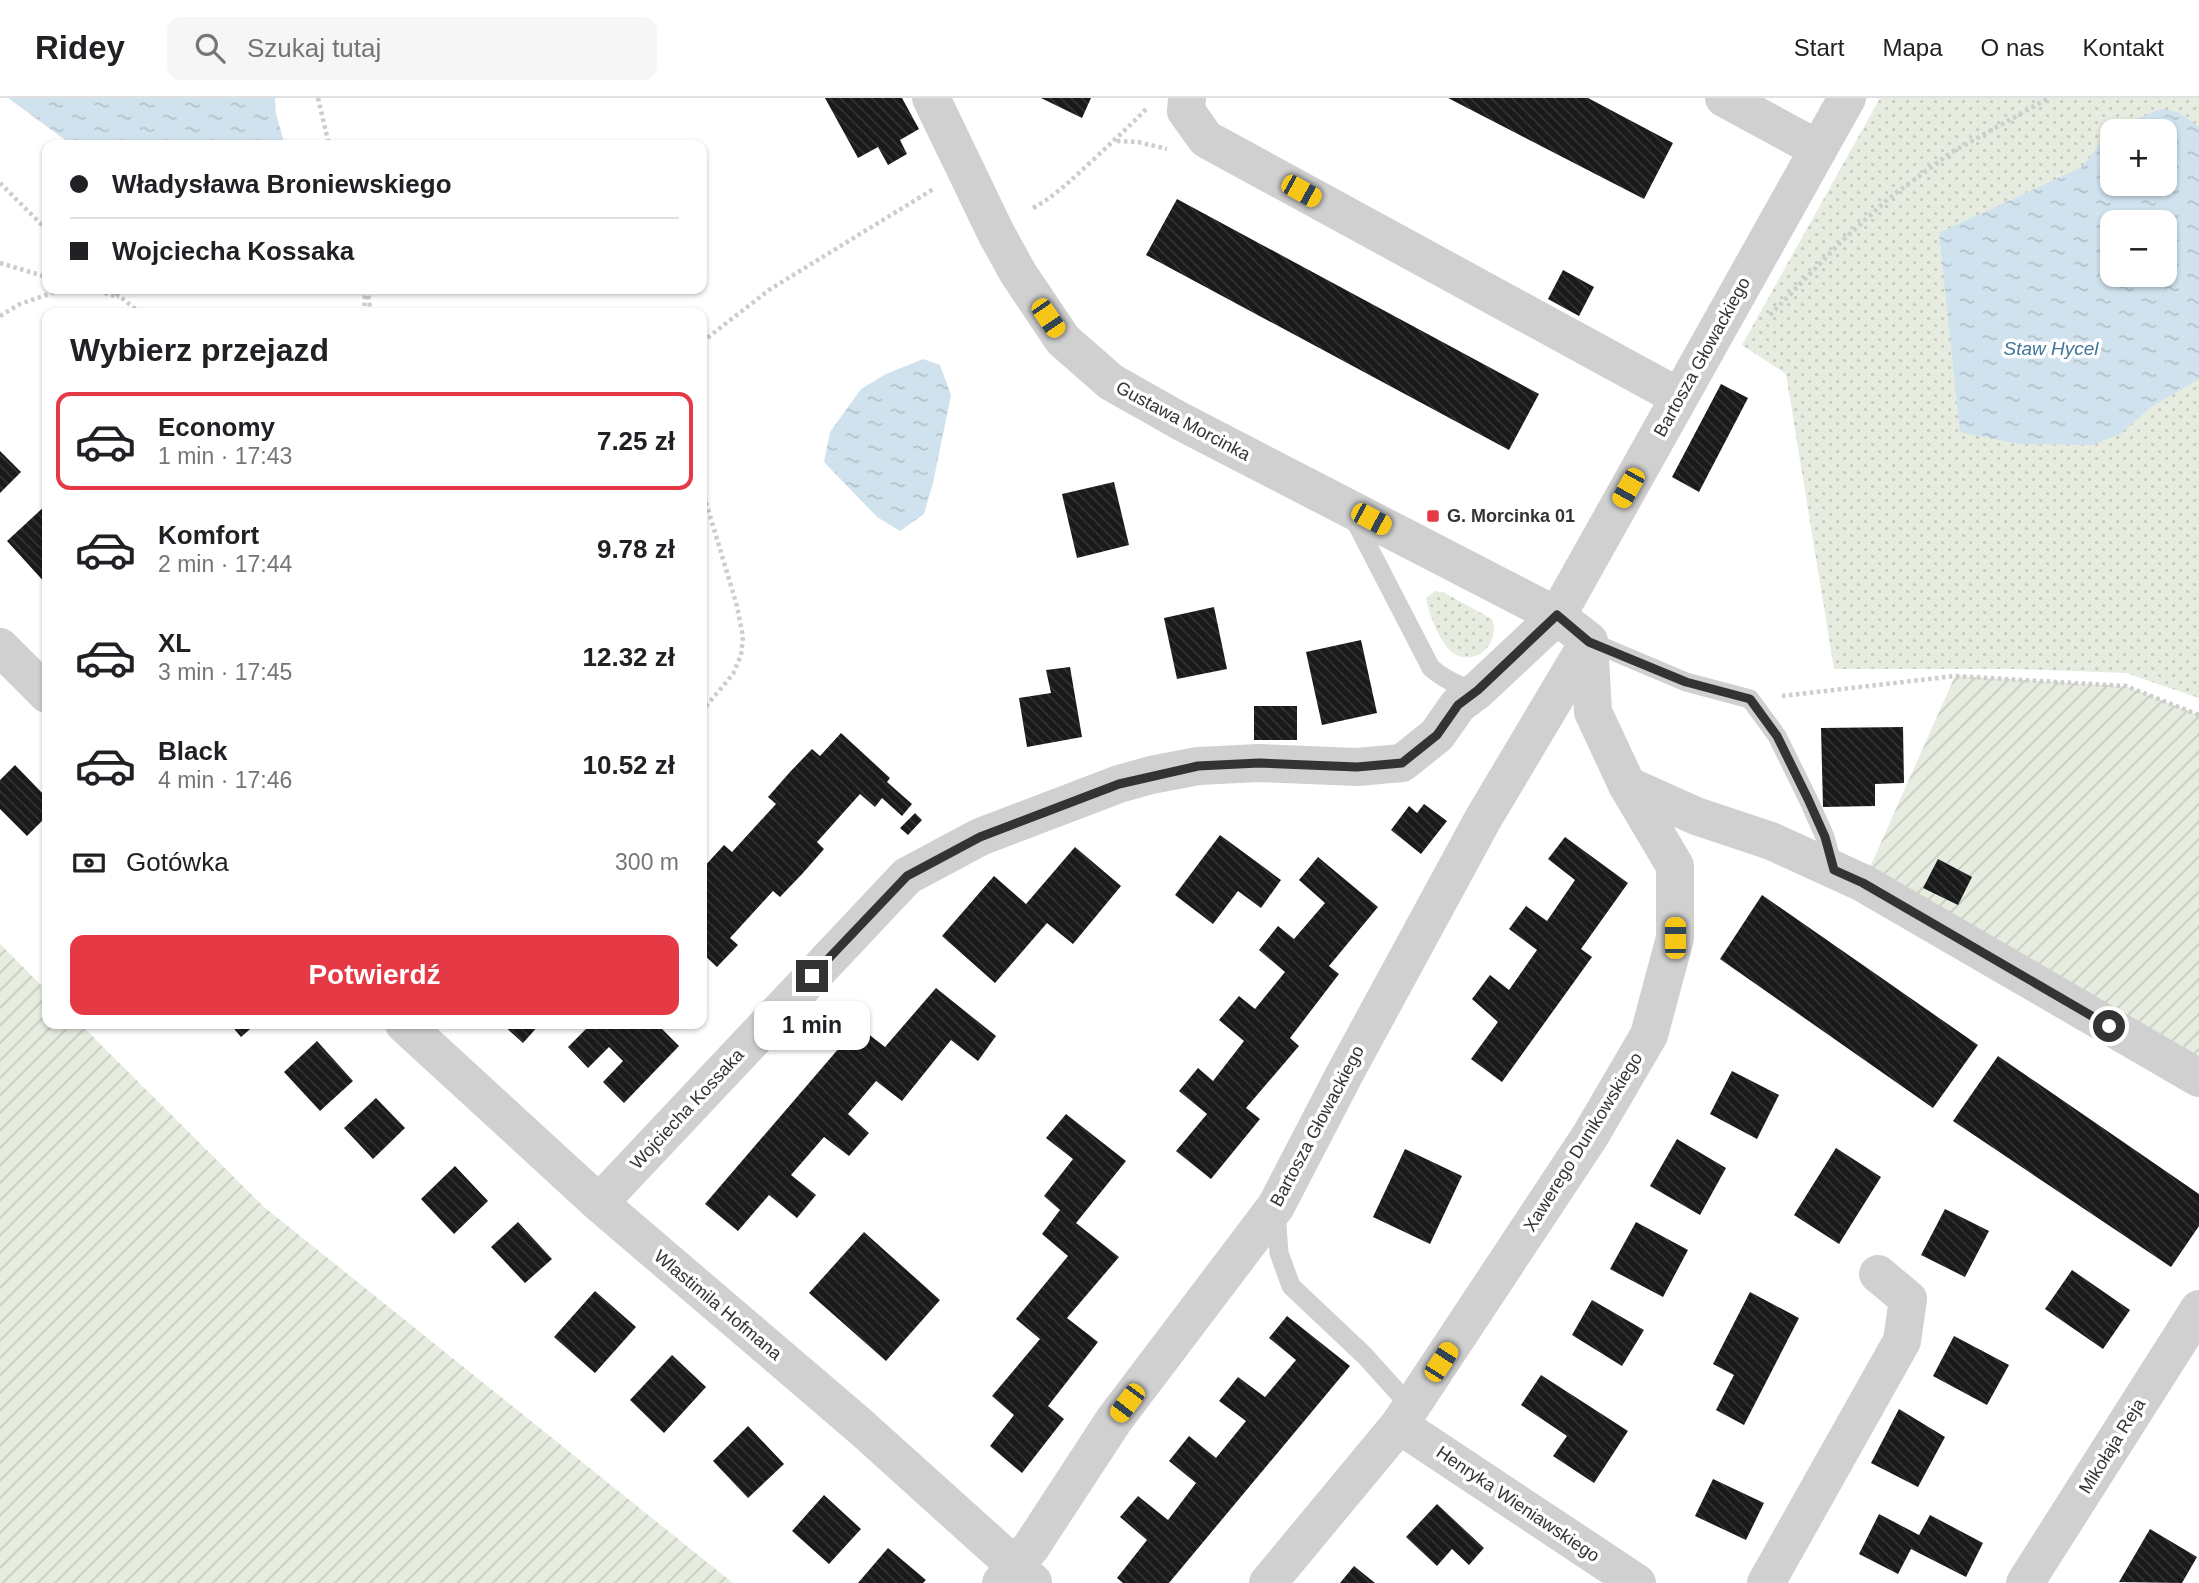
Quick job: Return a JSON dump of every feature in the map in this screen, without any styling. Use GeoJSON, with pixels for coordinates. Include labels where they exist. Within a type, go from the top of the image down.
{"type":"FeatureCollection","features":[{"type":"Feature","properties":{"kind":"street","name":"Gustawa Morcinka"},"geometry":{"type":"LineString","coordinates":[[931,98],[1018,273],[1063,340],[1101,374],[1180,421],[1557,615]]}},
{"type":"Feature","properties":{"kind":"street"},"geometry":{"type":"LineString","coordinates":[[1724,98],[1818,149]]}},
{"type":"Feature","properties":{"kind":"street","name":"Bartosza Głowackiego"},"geometry":{"type":"LineString","coordinates":[[1557,615],[1847,98]]}},
{"type":"Feature","properties":{"kind":"street"},"geometry":{"type":"LineString","coordinates":[[1170,99],[1186,111],[1206,139],[1679,397]]}},
{"type":"Feature","properties":{"kind":"street"},"geometry":{"type":"LineString","coordinates":[[1557,615],[1589,642]]}},
{"type":"Feature","properties":{"kind":"street","name":"Wojciecha Kossaka"},"geometry":{"type":"LineString","coordinates":[[599,1203],[907,876],[980,837],[1119,784],[1151,775],[1198,766],[1235,764],[1357,767],[1402,763],[1437,735],[1458,705],[1478,690],[1557,615]]}},
{"type":"Feature","properties":{"kind":"street","name":"Bartosza Głowackiego"},"geometry":{"type":"LineString","coordinates":[[1017,1577],[1031,1547],[1114,1420],[1276,1206],[1483,820],[1589,642]]}},
{"type":"Feature","properties":{"kind":"street","name":"Xawerego Dunikowskiego"},"geometry":{"type":"LineString","coordinates":[[1268,1583],[1405,1416],[1590,1136],[1648,1035],[1675,938],[1675,866],[1627,785],[1593,712],[1589,642]]}},
{"type":"Feature","properties":{"kind":"street"},"geometry":{"type":"LineString","coordinates":[[0,647],[42,689]]}},
{"type":"Feature","properties":{"kind":"street"},"geometry":{"type":"LineString","coordinates":[[1627,785],[1696,816],[1772,841],[1863,883],[2199,1078]]}},
{"type":"Feature","properties":{"kind":"street","name":"Wlastimila Hofmana"},"geometry":{"type":"LineString","coordinates":[[409,1029],[599,1203],[861,1427],[1017,1577]]}},
{"type":"Feature","properties":{"kind":"street"},"geometry":{"type":"LineString","coordinates":[[1766,1583],[1902,1341],[1908,1299],[1878,1274]]}},
{"type":"Feature","properties":{"kind":"street","name":"Mikołaja Reja"},"geometry":{"type":"LineString","coordinates":[[2025,1583],[2199,1309]]}},
{"type":"Feature","properties":{"kind":"street","name":"Henryka Wieniawskiego"},"geometry":{"type":"LineString","coordinates":[[1405,1416],[1637,1583]]}},
{"type":"Feature","properties":{"kind":"lane"},"geometry":{"type":"LineString","coordinates":[[1348,506],[1431,668],[1446,680],[1478,690]]}},
{"type":"Feature","properties":{"kind":"lane"},"geometry":{"type":"LineString","coordinates":[[1589,642],[1686,682],[1750,699],[1777,736],[1808,799],[1825,837],[1834,870]]}},
{"type":"Feature","properties":{"kind":"lane"},"geometry":{"type":"LineString","coordinates":[[1276,1206],[1279,1253],[1291,1286],[1366,1356],[1405,1416]]}},
{"type":"Feature","properties":{"kind":"path"},"geometry":{"type":"LineString","coordinates":[[318,98],[328,140]]}},
{"type":"Feature","properties":{"kind":"path"},"geometry":{"type":"LineString","coordinates":[[1766,318],[1888,199],[1952,152],[2049,98]]}},
{"type":"Feature","properties":{"kind":"path"},"geometry":{"type":"LineString","coordinates":[[1034,208],[1069,184],[1116,141],[1170,99]]}},
{"type":"Feature","properties":{"kind":"path"},"geometry":{"type":"LineString","coordinates":[[1116,141],[1138,142],[1169,150]]}},
{"type":"Feature","properties":{"kind":"path"},"geometry":{"type":"LineString","coordinates":[[707,338],[769,290],[927,192],[967,173]]}},
{"type":"Feature","properties":{"kind":"path"},"geometry":{"type":"LineString","coordinates":[[0,183],[42,225]]}},
{"type":"Feature","properties":{"kind":"path"},"geometry":{"type":"LineString","coordinates":[[0,263],[42,276]]}},
{"type":"Feature","properties":{"kind":"path"},"geometry":{"type":"LineString","coordinates":[[0,316],[20,304],[49,294]]}},
{"type":"Feature","properties":{"kind":"path"},"geometry":{"type":"LineString","coordinates":[[109,294],[120,297]]}},
{"type":"Feature","properties":{"kind":"path"},"geometry":{"type":"LineString","coordinates":[[117,294],[134,308]]}},
{"type":"Feature","properties":{"kind":"path"},"geometry":{"type":"LineString","coordinates":[[707,506],[737,606],[743,637],[741,655],[733,674],[707,705]]}},
{"type":"Feature","properties":{"kind":"path"},"geometry":{"type":"LineString","coordinates":[[1750,699],[1955,676],[2126,686],[2199,715]]}},
{"type":"Feature","properties":{"kind":"shaded area"},"geometry":{"type":"Polygon","coordinates":[[[1880,98],[2199,98],[2199,698],[2126,673],[2015,669],[1834,669],[1786,374],[1742,345],[1880,98]]]}},
{"type":"Feature","properties":{"kind":"shaded area"},"geometry":{"type":"Polygon","coordinates":[[[1435,591],[1443,592],[1492,619],[1493,636],[1480,654],[1472,657],[1456,655],[1445,645],[1436,630],[1426,598],[1435,591]]]}},
{"type":"Feature","properties":{"kind":"shaded area"},"geometry":{"type":"Polygon","coordinates":[[[1955,676],[2126,686],[2199,715],[2199,1076],[1863,883],[1955,676]]]}},
{"type":"Feature","properties":{"kind":"shaded area"},"geometry":{"type":"Polygon","coordinates":[[[0,944],[42,986],[42,1029],[85,1029],[264,1207],[733,1583],[0,1583],[0,944]]]}},
{"type":"Feature","properties":{"kind":"water"},"geometry":{"type":"Polygon","coordinates":[[[8,98],[275,98],[276,114],[284,140],[65,140],[8,98]]]}},
{"type":"Feature","properties":{"kind":"water","name":"Staw Hycel"},"geometry":{"type":"Polygon","coordinates":[[[2161,109],[2178,112],[2199,127],[2199,379],[2151,407],[2120,434],[2092,445],[2020,444],[1960,432],[1939,233],[2082,167],[2100,143],[2100,196],[2177,196],[2177,119],[2137,119],[2161,109]]]}},
{"type":"Feature","properties":{"kind":"water"},"geometry":{"type":"Polygon","coordinates":[[[923,359],[940,365],[951,395],[924,514],[900,531],[877,517],[824,462],[830,432],[861,389],[886,374],[923,359]]]}},
{"type":"Feature","properties":{"kind":"building"},"geometry":{"type":"Polygon","coordinates":[[[825,98],[902,98],[919,129],[900,140],[907,154],[888,165],[878,147],[858,158],[825,98]]]}},
{"type":"Feature","properties":{"kind":"building"},"geometry":{"type":"Polygon","coordinates":[[[1041,98],[1091,98],[1082,118],[1041,98]]]}},
{"type":"Feature","properties":{"kind":"building"},"geometry":{"type":"Polygon","coordinates":[[[1448,98],[1588,98],[1673,143],[1644,199],[1448,98]]]}},
{"type":"Feature","properties":{"kind":"building"},"geometry":{"type":"Polygon","coordinates":[[[1177,199],[1539,394],[1509,450],[1146,255],[1177,199]]]}},
{"type":"Feature","properties":{"kind":"building"},"geometry":{"type":"Polygon","coordinates":[[[1563,270],[1594,287],[1579,316],[1548,299],[1563,270]]]}},
{"type":"Feature","properties":{"kind":"building"},"geometry":{"type":"Polygon","coordinates":[[[1721,384],[1748,398],[1699,492],[1672,477],[1721,384]]]}},
{"type":"Feature","properties":{"kind":"building"},"geometry":{"type":"Polygon","coordinates":[[[0,451],[21,472],[0,493],[0,451]]]}},
{"type":"Feature","properties":{"kind":"building"},"geometry":{"type":"Polygon","coordinates":[[[1114,482],[1129,545],[1077,558],[1062,494],[1114,482]]]}},
{"type":"Feature","properties":{"kind":"building"},"geometry":{"type":"Polygon","coordinates":[[[42,509],[42,580],[7,541],[42,509]]]}},
{"type":"Feature","properties":{"kind":"building"},"geometry":{"type":"Polygon","coordinates":[[[1214,607],[1227,669],[1177,679],[1164,618],[1214,607]]]}},
{"type":"Feature","properties":{"kind":"building"},"geometry":{"type":"Polygon","coordinates":[[[1361,640],[1377,713],[1322,725],[1306,652],[1361,640]]]}},
{"type":"Feature","properties":{"kind":"building"},"geometry":{"type":"Polygon","coordinates":[[[1070,667],[1082,737],[1027,747],[1019,698],[1051,693],[1046,670],[1070,667]]]}},
{"type":"Feature","properties":{"kind":"building"},"geometry":{"type":"Polygon","coordinates":[[[1254,706],[1297,706],[1297,740],[1254,740],[1254,706]]]}},
{"type":"Feature","properties":{"kind":"building"},"geometry":{"type":"Polygon","coordinates":[[[1903,727],[1904,783],[1875,784],[1875,806],[1823,807],[1821,728],[1903,727]]]}},
{"type":"Feature","properties":{"kind":"building"},"geometry":{"type":"Polygon","coordinates":[[[841,733],[890,778],[887,782],[912,804],[902,816],[882,798],[875,807],[860,794],[817,842],[824,849],[803,873],[780,897],[773,891],[730,938],[738,945],[717,967],[707,958],[707,864],[724,845],[732,852],[776,804],[768,797],[812,749],[820,756],[841,733]]]}},
{"type":"Feature","properties":{"kind":"building"},"geometry":{"type":"Polygon","coordinates":[[[15,765],[42,793],[42,821],[27,836],[0,809],[0,780],[15,765]]]}},
{"type":"Feature","properties":{"kind":"building"},"geometry":{"type":"Polygon","coordinates":[[[1424,804],[1447,821],[1421,854],[1391,830],[1409,806],[1417,813],[1424,804]]]}},
{"type":"Feature","properties":{"kind":"building"},"geometry":{"type":"Polygon","coordinates":[[[915,813],[922,820],[908,835],[900,828],[915,813]]]}},
{"type":"Feature","properties":{"kind":"building"},"geometry":{"type":"Polygon","coordinates":[[[1220,835],[1281,880],[1261,908],[1238,891],[1213,924],[1175,895],[1220,835]]]}},
{"type":"Feature","properties":{"kind":"building"},"geometry":{"type":"Polygon","coordinates":[[[1565,837],[1628,883],[1581,949],[1592,957],[1502,1082],[1471,1059],[1498,1022],[1472,999],[1490,975],[1509,990],[1537,950],[1509,929],[1526,906],[1547,921],[1575,880],[1548,859],[1565,837]]]}},
{"type":"Feature","properties":{"kind":"building"},"geometry":{"type":"Polygon","coordinates":[[[1075,847],[1121,886],[1073,944],[1047,923],[995,983],[942,936],[994,876],[1026,904],[1075,847]]]}},
{"type":"Feature","properties":{"kind":"building"},"geometry":{"type":"Polygon","coordinates":[[[1318,857],[1378,907],[1329,966],[1339,974],[1290,1038],[1299,1046],[1246,1108],[1260,1119],[1211,1179],[1176,1151],[1207,1114],[1179,1091],[1198,1068],[1213,1081],[1244,1041],[1219,1020],[1239,996],[1255,1009],[1285,972],[1259,950],[1278,926],[1294,939],[1325,903],[1299,880],[1318,857]]]}},
{"type":"Feature","properties":{"kind":"building"},"geometry":{"type":"Polygon","coordinates":[[[1938,859],[1972,877],[1958,905],[1923,888],[1938,859]]]}},
{"type":"Feature","properties":{"kind":"building"},"geometry":{"type":"Polygon","coordinates":[[[1762,895],[1978,1045],[1933,1108],[1720,959],[1762,895]]]}},
{"type":"Feature","properties":{"kind":"building"},"geometry":{"type":"Polygon","coordinates":[[[936,988],[996,1036],[978,1061],[951,1040],[902,1101],[876,1081],[848,1114],[869,1133],[849,1156],[824,1137],[791,1175],[816,1195],[797,1218],[769,1195],[738,1231],[705,1204],[858,1026],[885,1047],[936,988]]]}},
{"type":"Feature","properties":{"kind":"building"},"geometry":{"type":"Polygon","coordinates":[[[234,1029],[250,1029],[241,1037],[234,1029]]]}},
{"type":"Feature","properties":{"kind":"building"},"geometry":{"type":"Polygon","coordinates":[[[508,1029],[536,1029],[523,1043],[508,1029]]]}},
{"type":"Feature","properties":{"kind":"building"},"geometry":{"type":"Polygon","coordinates":[[[586,1029],[662,1029],[679,1046],[624,1103],[603,1082],[623,1061],[609,1047],[588,1068],[568,1047],[586,1029]]]}},
{"type":"Feature","properties":{"kind":"building"},"geometry":{"type":"Polygon","coordinates":[[[317,1041],[353,1081],[320,1111],[284,1072],[317,1041]]]}},
{"type":"Feature","properties":{"kind":"building"},"geometry":{"type":"Polygon","coordinates":[[[1998,1056],[2199,1194],[2199,1226],[2171,1267],[1953,1121],[1998,1056]]]}},
{"type":"Feature","properties":{"kind":"building"},"geometry":{"type":"Polygon","coordinates":[[[1732,1071],[1779,1095],[1757,1139],[1710,1114],[1732,1071]]]}},
{"type":"Feature","properties":{"kind":"building"},"geometry":{"type":"Polygon","coordinates":[[[376,1098],[405,1128],[373,1159],[344,1128],[376,1098]]]}},
{"type":"Feature","properties":{"kind":"building"},"geometry":{"type":"Polygon","coordinates":[[[1066,1114],[1126,1161],[1076,1223],[1119,1257],[1067,1318],[1098,1342],[1048,1406],[1064,1419],[1022,1473],[990,1446],[1014,1415],[992,1396],[1040,1339],[1016,1319],[1068,1256],[1042,1234],[1060,1210],[1044,1196],[1073,1159],[1046,1138],[1066,1114]]]}},
{"type":"Feature","properties":{"kind":"building"},"geometry":{"type":"Polygon","coordinates":[[[1677,1139],[1726,1168],[1700,1215],[1650,1186],[1677,1139]]]}},
{"type":"Feature","properties":{"kind":"building"},"geometry":{"type":"Polygon","coordinates":[[[1836,1148],[1881,1177],[1839,1244],[1794,1215],[1836,1148]]]}},
{"type":"Feature","properties":{"kind":"building"},"geometry":{"type":"Polygon","coordinates":[[[1405,1149],[1462,1176],[1430,1244],[1373,1217],[1405,1149]]]}},
{"type":"Feature","properties":{"kind":"building"},"geometry":{"type":"Polygon","coordinates":[[[455,1166],[488,1201],[454,1234],[421,1199],[455,1166]]]}},
{"type":"Feature","properties":{"kind":"building"},"geometry":{"type":"Polygon","coordinates":[[[1945,1209],[1989,1231],[1965,1277],[1921,1255],[1945,1209]]]}},
{"type":"Feature","properties":{"kind":"building"},"geometry":{"type":"Polygon","coordinates":[[[518,1222],[552,1259],[525,1283],[491,1247],[518,1222]]]}},
{"type":"Feature","properties":{"kind":"building"},"geometry":{"type":"Polygon","coordinates":[[[1636,1222],[1688,1250],[1663,1297],[1610,1269],[1636,1222]]]}},
{"type":"Feature","properties":{"kind":"building"},"geometry":{"type":"Polygon","coordinates":[[[864,1232],[940,1300],[886,1361],[809,1293],[864,1232]]]}},
{"type":"Feature","properties":{"kind":"building"},"geometry":{"type":"Polygon","coordinates":[[[2072,1270],[2130,1310],[2103,1349],[2045,1309],[2072,1270]]]}},
{"type":"Feature","properties":{"kind":"building"},"geometry":{"type":"Polygon","coordinates":[[[595,1291],[636,1327],[595,1373],[554,1337],[595,1291]]]}},
{"type":"Feature","properties":{"kind":"building"},"geometry":{"type":"Polygon","coordinates":[[[1750,1292],[1799,1318],[1744,1425],[1716,1410],[1734,1375],[1713,1364],[1750,1292]]]}},
{"type":"Feature","properties":{"kind":"building"},"geometry":{"type":"Polygon","coordinates":[[[1592,1300],[1644,1330],[1622,1366],[1572,1335],[1592,1300]]]}},
{"type":"Feature","properties":{"kind":"building"},"geometry":{"type":"Polygon","coordinates":[[[1287,1316],[1350,1366],[1169,1583],[1123,1583],[1117,1578],[1147,1540],[1120,1517],[1138,1496],[1168,1520],[1196,1483],[1169,1461],[1189,1436],[1216,1458],[1246,1421],[1219,1401],[1238,1377],[1265,1397],[1296,1360],[1269,1338],[1287,1316]]]}},
{"type":"Feature","properties":{"kind":"building"},"geometry":{"type":"Polygon","coordinates":[[[1954,1336],[2009,1365],[1987,1405],[1933,1376],[1954,1336]]]}},
{"type":"Feature","properties":{"kind":"building"},"geometry":{"type":"Polygon","coordinates":[[[672,1355],[706,1387],[664,1433],[630,1400],[672,1355]]]}},
{"type":"Feature","properties":{"kind":"building"},"geometry":{"type":"Polygon","coordinates":[[[1541,1375],[1628,1431],[1594,1483],[1553,1456],[1567,1436],[1521,1405],[1541,1375]]]}},
{"type":"Feature","properties":{"kind":"building"},"geometry":{"type":"Polygon","coordinates":[[[1899,1409],[1945,1437],[1918,1487],[1871,1463],[1899,1409]]]}},
{"type":"Feature","properties":{"kind":"building"},"geometry":{"type":"Polygon","coordinates":[[[748,1426],[784,1464],[748,1498],[713,1461],[748,1426]]]}},
{"type":"Feature","properties":{"kind":"building"},"geometry":{"type":"Polygon","coordinates":[[[1713,1479],[1764,1503],[1746,1540],[1695,1516],[1713,1479]]]}},
{"type":"Feature","properties":{"kind":"building"},"geometry":{"type":"Polygon","coordinates":[[[824,1495],[861,1529],[829,1564],[792,1531],[824,1495]]]}},
{"type":"Feature","properties":{"kind":"building"},"geometry":{"type":"Polygon","coordinates":[[[1437,1504],[1484,1548],[1469,1565],[1452,1549],[1437,1566],[1406,1537],[1437,1504]]]}},
{"type":"Feature","properties":{"kind":"building"},"geometry":{"type":"Polygon","coordinates":[[[1879,1514],[1919,1535],[1930,1515],[1983,1543],[1966,1577],[1911,1549],[1898,1574],[1859,1554],[1879,1514]]]}},
{"type":"Feature","properties":{"kind":"building"},"geometry":{"type":"Polygon","coordinates":[[[2150,1529],[2197,1557],[2182,1583],[2119,1582],[2150,1529]]]}},
{"type":"Feature","properties":{"kind":"building"},"geometry":{"type":"Polygon","coordinates":[[[888,1548],[926,1580],[923,1583],[858,1583],[888,1548]]]}},
{"type":"Feature","properties":{"kind":"building"},"geometry":{"type":"Polygon","coordinates":[[[1354,1566],[1375,1583],[1340,1583],[1354,1566]]]}},
{"type":"Feature","properties":{"kind":"place","name":"G. Morcinka 01"},"geometry":{"type":"Point","coordinates":[1433,516]}},
{"type":"Feature","properties":{"kind":"route"},"geometry":{"type":"LineString","coordinates":[[812,976],[907,876],[980,837],[1119,784],[1198,766],[1259,763],[1357,767],[1402,763],[1437,735],[1458,705],[1478,690],[1557,615],[1589,642],[1686,682],[1750,699],[1777,736],[1808,799],[1825,837],[1834,870],[1863,883],[2109,1026]]}}]}
